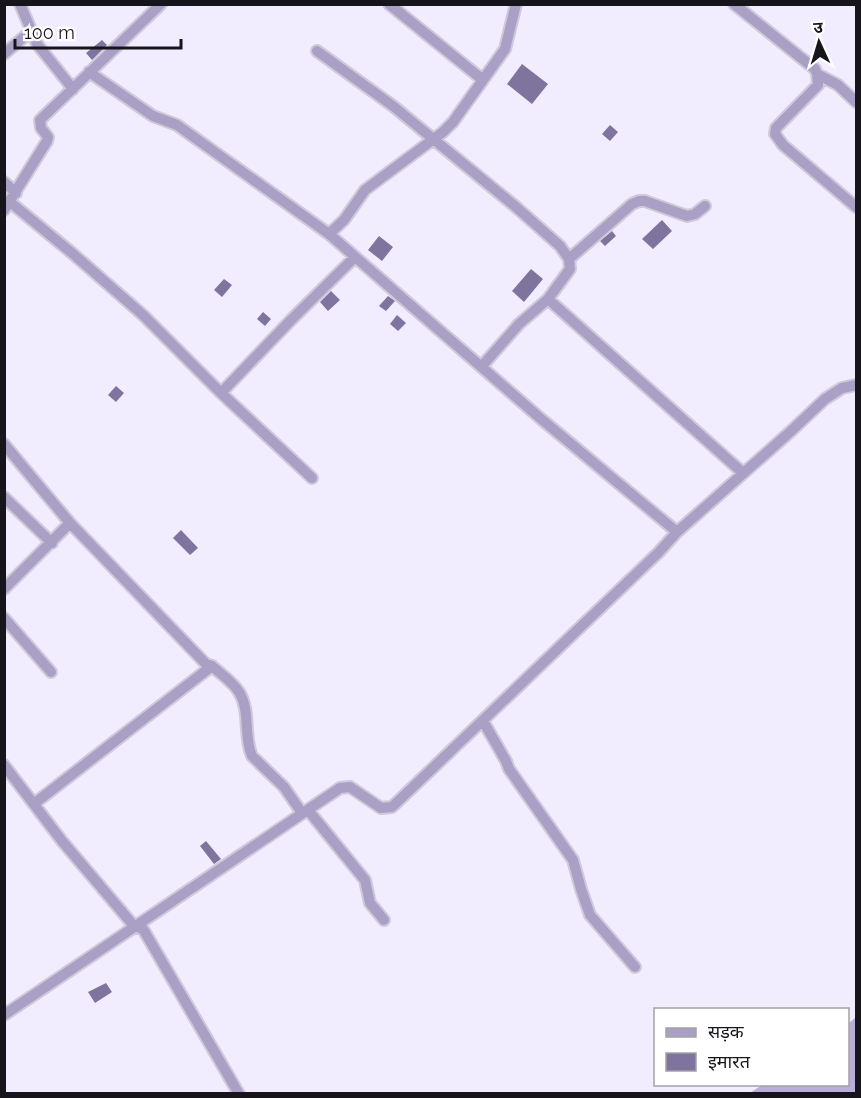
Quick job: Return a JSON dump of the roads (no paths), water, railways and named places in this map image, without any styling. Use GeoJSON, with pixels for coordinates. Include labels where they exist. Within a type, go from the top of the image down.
{"type":"FeatureCollection","features":[{"type":"Feature","properties":{"kind":"street"},"geometry":{"type":"LineString","coordinates":[[20,4],[45,57],[73,88]]}},
{"type":"Feature","properties":{"kind":"street"},"geometry":{"type":"LineString","coordinates":[[10,202],[48,139],[41,128],[40,120],[161,4]]}},
{"type":"Feature","properties":{"kind":"street"},"geometry":{"type":"LineString","coordinates":[[388,4],[483,80]]}},
{"type":"Feature","properties":{"kind":"street"},"geometry":{"type":"LineString","coordinates":[[328,234],[344,220],[365,190],[434,139],[453,122],[505,50],[516,4]]}},
{"type":"Feature","properties":{"kind":"street"},"geometry":{"type":"LineString","coordinates":[[739,6],[804,58],[817,74],[837,85],[856,102]]}},
{"type":"Feature","properties":{"kind":"street"},"geometry":{"type":"LineString","coordinates":[[4,54],[31,31]]}},
{"type":"Feature","properties":{"kind":"street"},"geometry":{"type":"LineString","coordinates":[[317,51],[434,139],[560,246],[569,259],[570,269],[548,299],[519,324],[482,366]]}},
{"type":"Feature","properties":{"kind":"street"},"geometry":{"type":"LineString","coordinates":[[89,72],[153,116],[177,125],[328,234],[540,418],[677,532]]}},
{"type":"Feature","properties":{"kind":"street"},"geometry":{"type":"LineString","coordinates":[[817,74],[818,84],[776,128],[775,134],[783,145],[856,207]]}},
{"type":"Feature","properties":{"kind":"street"},"geometry":{"type":"LineString","coordinates":[[4,182],[10,202],[143,315],[221,393],[312,478]]}},
{"type":"Feature","properties":{"kind":"street"},"geometry":{"type":"LineString","coordinates":[[569,259],[632,204],[639,201],[656,204],[687,216],[695,214],[705,206]]}},
{"type":"Feature","properties":{"kind":"street"},"geometry":{"type":"LineString","coordinates":[[221,393],[355,256]]}},
{"type":"Feature","properties":{"kind":"street"},"geometry":{"type":"LineString","coordinates":[[548,299],[743,473]]}},
{"type":"Feature","properties":{"kind":"street"},"geometry":{"type":"LineString","coordinates":[[4,1015],[345,786],[357,791],[381,808],[392,807],[659,552],[677,532],[825,399],[842,388],[856,385]]}},
{"type":"Feature","properties":{"kind":"street"},"geometry":{"type":"LineString","coordinates":[[4,444],[70,523],[206,664],[212,666],[240,693],[246,713],[249,750],[252,756],[284,787],[365,880],[370,903],[384,920]]}},
{"type":"Feature","properties":{"kind":"street"},"geometry":{"type":"LineString","coordinates":[[4,497],[52,543]]}},
{"type":"Feature","properties":{"kind":"street"},"geometry":{"type":"LineString","coordinates":[[4,589],[70,523]]}},
{"type":"Feature","properties":{"kind":"street"},"geometry":{"type":"LineString","coordinates":[[4,618],[51,672]]}},
{"type":"Feature","properties":{"kind":"street"},"geometry":{"type":"LineString","coordinates":[[35,803],[212,666]]}},
{"type":"Feature","properties":{"kind":"street"},"geometry":{"type":"LineString","coordinates":[[483,721],[509,769],[573,860],[580,889],[590,915],[635,967]]}},
{"type":"Feature","properties":{"kind":"street"},"geometry":{"type":"LineString","coordinates":[[4,765],[62,841],[134,926],[143,929],[239,1094]]}}]}
